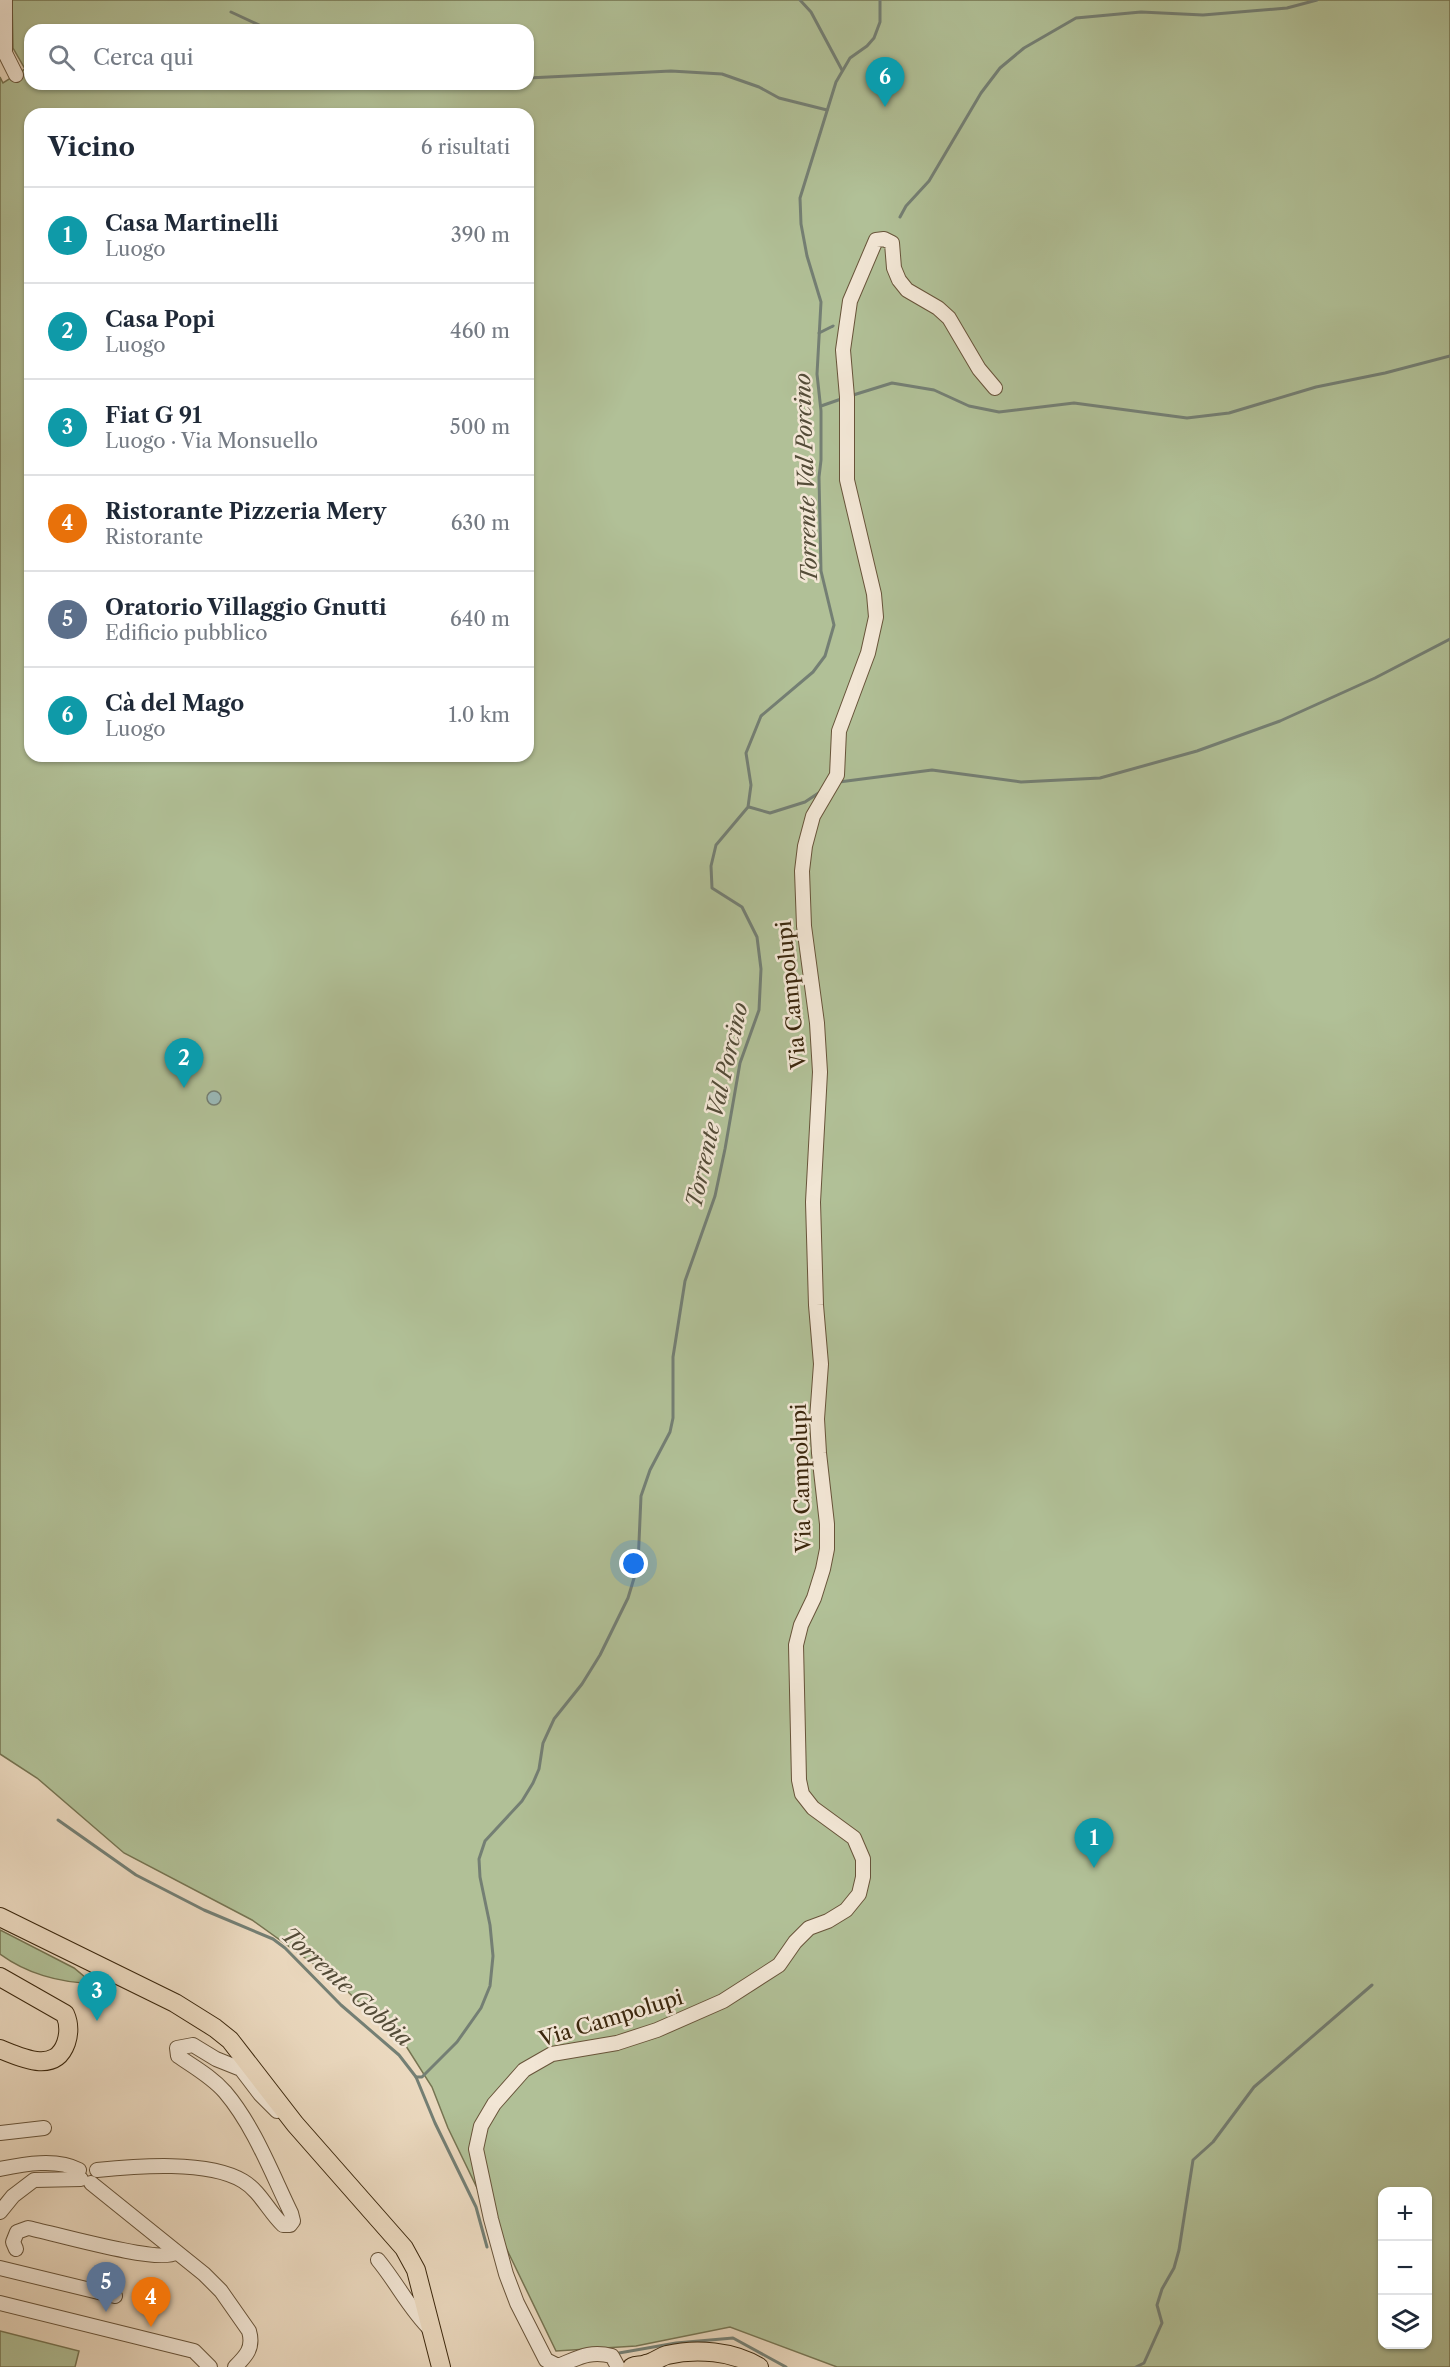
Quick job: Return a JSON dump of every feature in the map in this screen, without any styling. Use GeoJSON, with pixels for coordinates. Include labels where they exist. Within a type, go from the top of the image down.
{"type":"FeatureCollection","features":[{"type":"Feature","properties":{"kind":"main road"},"geometry":{"type":"LineString","coordinates":[[0,1917],[175,2003],[230,2040],[288,2114],[404,2248],[416,2270],[441,2367]]}},
{"type":"Feature","properties":{"kind":"main road"},"geometry":{"type":"LineString","coordinates":[[0,1977],[64,2014],[68,2027],[68,2038],[64,2048],[58,2057],[49,2061],[30,2061],[0,2049]]}},
{"type":"Feature","properties":{"kind":"main road"},"geometry":{"type":"LineString","coordinates":[[641,2366],[665,2355],[689,2351],[712,2352],[735,2357],[759,2367]]}},
{"type":"Feature","properties":{"kind":"street"},"geometry":{"type":"LineString","coordinates":[[5,0],[6,53],[16,75]]}},
{"type":"Feature","properties":{"kind":"street","name":"Via Campolupi"},"geometry":{"type":"LineString","coordinates":[[618,2367],[612,2356],[598,2352],[558,2366],[546,2360],[517,2302],[497,2247],[476,2149],[481,2126],[494,2103],[524,2070],[552,2054],[617,2043],[676,2023],[723,2001],[779,1965],[795,1942],[809,1928],[828,1921],[846,1910],[859,1894],[863,1877],[863,1859],[854,1839],[813,1808],[802,1794],[799,1780],[796,1645],[801,1625],[814,1598],[827,1549],[817,1419],[821,1365],[816,1305],[813,1214],[820,1072],[817,1023],[804,926],[801,871],[813,816],[837,775],[839,731],[868,653],[876,616],[874,594],[848,480],[848,397],[843,351],[850,301],[876,240],[884,239],[892,243],[894,268],[899,280],[907,290],[938,308],[949,318],[979,369],[995,388]]}},
{"type":"Feature","properties":{"kind":"street"},"geometry":{"type":"LineString","coordinates":[[0,2212],[13,2196],[34,2180],[97,2176],[97,2169],[183,2166],[200,2168],[244,2181],[283,2225],[290,2225],[293,2221],[265,2157],[231,2101],[225,2092],[199,2069],[178,2056],[177,2048],[193,2045],[216,2059],[241,2069],[275,2110],[288,2114]]}},
{"type":"Feature","properties":{"kind":"street"},"geometry":{"type":"LineString","coordinates":[[0,2133],[44,2128]]}},
{"type":"Feature","properties":{"kind":"street"},"geometry":{"type":"LineString","coordinates":[[0,2169],[19,2165],[62,2163],[84,2177],[175,2253],[204,2274],[221,2292],[249,2331],[252,2344],[235,2367]]}},
{"type":"Feature","properties":{"kind":"street"},"geometry":{"type":"LineString","coordinates":[[16,2249],[14,2242],[17,2232],[28,2228],[164,2257],[175,2253]]}},
{"type":"Feature","properties":{"kind":"street"},"geometry":{"type":"LineString","coordinates":[[378,2260],[420,2319],[432,2331]]}},
{"type":"Feature","properties":{"kind":"street"},"geometry":{"type":"LineString","coordinates":[[0,2268],[115,2296]]}},
{"type":"Feature","properties":{"kind":"street"},"geometry":{"type":"LineString","coordinates":[[0,2303],[194,2351],[210,2367]]}},
{"type":"Feature","properties":{"kind":"green space"},"geometry":{"type":"Polygon","coordinates":[[[12,0],[1450,0],[1450,2367],[837,2367],[730,2327],[636,2346],[556,2351],[448,2128],[432,2087],[406,2046],[333,1978],[252,1920],[124,1853],[37,1778],[0,1754],[0,77],[3,83],[24,70],[24,90],[534,90],[534,24],[24,24],[24,67],[13,48],[12,0]]]}},
{"type":"Feature","properties":{"kind":"green space"},"geometry":{"type":"Polygon","coordinates":[[[0,1930],[74,1968],[92,1983],[43,1976],[10,1961],[0,1954],[0,1930]]]}},
{"type":"Feature","properties":{"kind":"green space"},"geometry":{"type":"Polygon","coordinates":[[[0,2331],[79,2351],[75,2367],[0,2367],[0,2331]]]}},
{"type":"Feature","properties":{"kind":"water"},"geometry":{"type":"Polygon","coordinates":[[[214,1091],[219,1093],[221,1098],[219,1103],[214,1105],[209,1103],[207,1098],[209,1093],[214,1091]]]}},
{"type":"Feature","properties":{"kind":"waterway"},"geometry":{"type":"LineString","coordinates":[[800,0],[811,12],[842,70]]}},
{"type":"Feature","properties":{"kind":"waterway","name":"Torrente Val Porcino"},"geometry":{"type":"LineString","coordinates":[[416,2077],[422,2077],[457,2042],[481,2008],[490,1986],[493,1956],[479,1859],[485,1841],[522,1801],[533,1783],[539,1769],[543,1743],[554,1719],[582,1684],[600,1655],[628,1598],[638,1565],[641,1496],[650,1470],[670,1432],[673,1418],[673,1357],[685,1281],[715,1196],[740,1063],[759,1010],[761,969],[757,937],[742,907],[712,888],[711,866],[716,845],[748,807],[751,785],[746,753],[761,716],[813,672],[825,656],[834,625],[821,571],[819,477],[821,411],[817,374],[821,302],[807,256],[801,224],[800,198],[836,82],[850,58],[874,38],[880,22],[880,0]]}},
{"type":"Feature","properties":{"kind":"waterway"},"geometry":{"type":"LineString","coordinates":[[900,217],[906,206],[929,181],[981,93],[1000,68],[1024,48],[1076,18],[1141,12],[1203,15],[1287,8],[1317,0]]}},
{"type":"Feature","properties":{"kind":"waterway"},"geometry":{"type":"LineString","coordinates":[[231,12],[257,24]]}},
{"type":"Feature","properties":{"kind":"waterway"},"geometry":{"type":"LineString","coordinates":[[534,78],[671,71],[722,74],[759,87],[779,98],[827,110]]}},
{"type":"Feature","properties":{"kind":"waterway"},"geometry":{"type":"LineString","coordinates":[[819,333],[833,326]]}},
{"type":"Feature","properties":{"kind":"waterway"},"geometry":{"type":"LineString","coordinates":[[850,396],[892,383],[934,390],[969,406],[999,412],[1074,403],[1187,418],[1229,413],[1316,387],[1385,373],[1450,356]]}},
{"type":"Feature","properties":{"kind":"waterway"},"geometry":{"type":"LineString","coordinates":[[821,406],[844,398]]}},
{"type":"Feature","properties":{"kind":"waterway"},"geometry":{"type":"LineString","coordinates":[[839,782],[932,770],[1021,782],[1100,778],[1197,751],[1280,721],[1375,678],[1450,639]]}},
{"type":"Feature","properties":{"kind":"waterway"},"geometry":{"type":"LineString","coordinates":[[749,807],[770,813],[805,802],[820,792]]}},
{"type":"Feature","properties":{"kind":"waterway","name":"Torrente Gobbia"},"geometry":{"type":"LineString","coordinates":[[58,1820],[136,1875],[204,1910],[273,1939],[285,1948],[341,2005],[399,2055],[416,2077],[435,2123],[476,2207],[487,2247]]}},
{"type":"Feature","properties":{"kind":"waterway"},"geometry":{"type":"LineString","coordinates":[[1136,2367],[1144,2363],[1162,2323],[1157,2305],[1162,2289],[1174,2268],[1179,2250],[1193,2160],[1213,2142],[1254,2087],[1372,1985]]}},
{"type":"Feature","properties":{"kind":"waterway","name":"Torrente Gobbia"},"geometry":{"type":"LineString","coordinates":[[619,2353],[676,2343],[733,2338],[786,2367]]}},
{"type":"Feature","properties":{"kind":"place","name":"Cà del Mago"},"geometry":{"type":"Point","coordinates":[885,107]}},
{"type":"Feature","properties":{"kind":"place","name":"Casa Popi"},"geometry":{"type":"Point","coordinates":[184,1088]}},
{"type":"Feature","properties":{"kind":"place","name":"Casa Martinelli"},"geometry":{"type":"Point","coordinates":[1094,1868]}},
{"type":"Feature","properties":{"kind":"place","name":"Fiat G 91"},"geometry":{"type":"Point","coordinates":[97,2021]}},
{"type":"Feature","properties":{"kind":"place","name":"Oratorio Villaggio Gnutti"},"geometry":{"type":"Point","coordinates":[106,2312]}},
{"type":"Feature","properties":{"kind":"place","name":"Ristorante Pizzeria Mery"},"geometry":{"type":"Point","coordinates":[151,2327]}}]}
